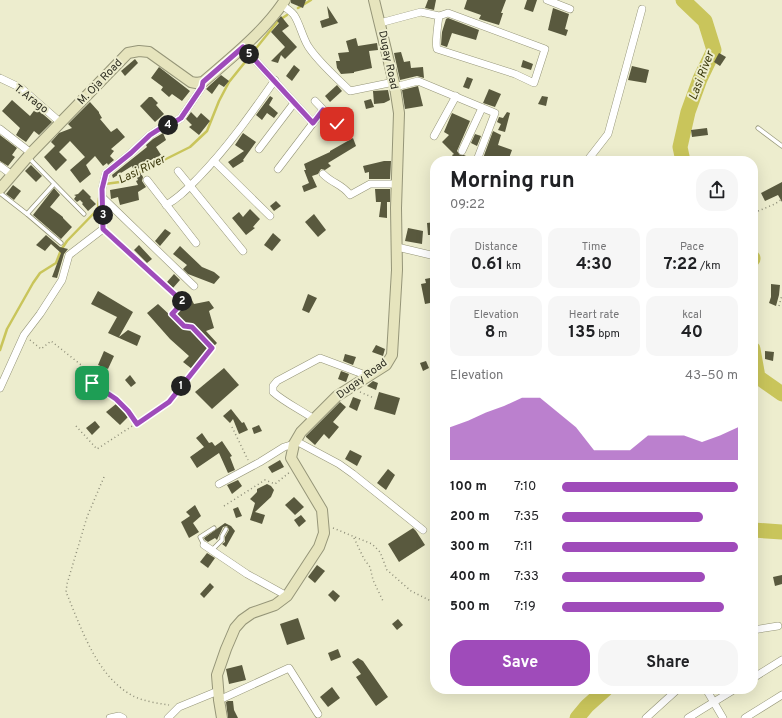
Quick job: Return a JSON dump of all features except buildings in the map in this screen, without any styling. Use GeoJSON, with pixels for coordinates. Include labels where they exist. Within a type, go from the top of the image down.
{"type":"FeatureCollection","features":[{"type":"Feature","properties":{"kind":"street","name":"Dugay Road"},"geometry":{"type":"LineString","coordinates":[[295,443],[301,432],[337,396],[386,365],[392,356],[398,247],[396,231],[399,113],[394,84],[374,0]]}},
{"type":"Feature","properties":{"kind":"street"},"geometry":{"type":"LineString","coordinates":[[547,0],[570,9]]}},
{"type":"Feature","properties":{"kind":"street"},"geometry":{"type":"LineString","coordinates":[[1,386],[24,335],[40,314],[62,280],[69,255],[103,229],[102,189],[106,173],[131,153],[150,135],[181,118],[202,87],[203,82],[243,47],[270,20],[284,2],[299,25],[302,37],[309,47],[318,59],[350,91],[418,82],[456,96],[495,113],[479,156]]}},
{"type":"Feature","properties":{"kind":"street"},"geometry":{"type":"LineString","coordinates":[[591,156],[608,134],[642,9]]}},
{"type":"Feature","properties":{"kind":"street"},"geometry":{"type":"LineString","coordinates":[[380,23],[421,12],[439,16],[448,13],[545,49],[534,83],[515,74],[437,49],[435,45],[438,34],[439,16]]}},
{"type":"Feature","properties":{"kind":"street"},"geometry":{"type":"LineString","coordinates":[[243,47],[313,123]]}},
{"type":"Feature","properties":{"kind":"street","name":"M. Oja Road"},"geometry":{"type":"LineString","coordinates":[[0,189],[30,155],[128,53],[138,51],[150,52],[191,82],[203,82]]}},
{"type":"Feature","properties":{"kind":"street","name":"T. Arago"},"geometry":{"type":"LineString","coordinates":[[0,78],[21,88],[61,123]]}},
{"type":"Feature","properties":{"kind":"street"},"geometry":{"type":"LineString","coordinates":[[166,205],[178,198],[214,161],[237,134],[274,80]]}},
{"type":"Feature","properties":{"kind":"street"},"geometry":{"type":"LineString","coordinates":[[434,136],[456,96]]}},
{"type":"Feature","properties":{"kind":"street"},"geometry":{"type":"LineString","coordinates":[[315,101],[337,124]]}},
{"type":"Feature","properties":{"kind":"street"},"geometry":{"type":"LineString","coordinates":[[259,149],[294,103]]}},
{"type":"Feature","properties":{"kind":"street"},"geometry":{"type":"LineString","coordinates":[[462,151],[482,108]]}},
{"type":"Feature","properties":{"kind":"street"},"geometry":{"type":"LineString","coordinates":[[278,169],[323,110]]}},
{"type":"Feature","properties":{"kind":"street"},"geometry":{"type":"LineString","coordinates":[[0,129],[30,155]]}},
{"type":"Feature","properties":{"kind":"street"},"geometry":{"type":"LineString","coordinates":[[214,161],[270,216]]}},
{"type":"Feature","properties":{"kind":"street"},"geometry":{"type":"LineString","coordinates":[[0,166],[12,175]]}},
{"type":"Feature","properties":{"kind":"street"},"geometry":{"type":"LineString","coordinates":[[178,171],[243,251]]}},
{"type":"Feature","properties":{"kind":"street"},"geometry":{"type":"LineString","coordinates":[[323,174],[329,181],[345,188],[350,195],[370,184],[397,184]]}},
{"type":"Feature","properties":{"kind":"street"},"geometry":{"type":"LineString","coordinates":[[147,180],[196,243]]}},
{"type":"Feature","properties":{"kind":"street"},"geometry":{"type":"LineString","coordinates":[[102,198],[194,286]]}},
{"type":"Feature","properties":{"kind":"street"},"geometry":{"type":"LineString","coordinates":[[398,247],[430,255]]}},
{"type":"Feature","properties":{"kind":"street"},"geometry":{"type":"LineString","coordinates":[[314,419],[273,392],[273,386],[277,381],[320,358],[368,376]]}},
{"type":"Feature","properties":{"kind":"street"},"geometry":{"type":"LineString","coordinates":[[222,718],[218,696],[217,675],[235,628],[242,620],[252,613],[275,605],[287,596],[319,548],[324,533],[322,510],[291,458],[295,443]]}},
{"type":"Feature","properties":{"kind":"street"},"geometry":{"type":"LineString","coordinates":[[219,484],[284,447],[295,443],[339,464],[423,530]]}},
{"type":"Feature","properties":{"kind":"street"},"geometry":{"type":"LineString","coordinates":[[204,545],[247,574],[287,596]]}},
{"type":"Feature","properties":{"kind":"street"},"geometry":{"type":"LineString","coordinates":[[758,629],[778,626]]}},
{"type":"Feature","properties":{"kind":"street"},"geometry":{"type":"LineString","coordinates":[[758,675],[782,660]]}},
{"type":"Feature","properties":{"kind":"street"},"geometry":{"type":"LineString","coordinates":[[168,718],[179,707],[218,696],[289,668],[318,714]]}},
{"type":"Feature","properties":{"kind":"street"},"geometry":{"type":"LineString","coordinates":[[646,718],[672,694]]}},
{"type":"Feature","properties":{"kind":"street"},"geometry":{"type":"LineString","coordinates":[[709,694],[724,718]]}},
{"type":"Feature","properties":{"kind":"street"},"geometry":{"type":"LineString","coordinates":[[688,718],[727,694]]}},
{"type":"Feature","properties":{"kind":"street"},"geometry":{"type":"LineString","coordinates":[[745,718],[782,695]]}},
{"type":"Feature","properties":{"kind":"street"},"geometry":{"type":"LineString","coordinates":[[110,718],[119,716],[123,718]]}},
{"type":"Feature","properties":{"kind":"lane"},"geometry":{"type":"LineString","coordinates":[[758,128],[782,146]]}},
{"type":"Feature","properties":{"kind":"lane"},"geometry":{"type":"LineString","coordinates":[[30,155],[54,184],[84,214]]}},
{"type":"Feature","properties":{"kind":"lane"},"geometry":{"type":"LineString","coordinates":[[27,214],[54,184]]}},
{"type":"Feature","properties":{"kind":"lane"},"geometry":{"type":"LineString","coordinates":[[0,193],[61,243]]}},
{"type":"Feature","properties":{"kind":"lane"},"geometry":{"type":"LineString","coordinates":[[204,545],[200,537],[214,528]]}},
{"type":"Feature","properties":{"kind":"lane"},"geometry":{"type":"LineString","coordinates":[[212,550],[222,540],[222,536],[226,529]]}},
{"type":"Feature","properties":{"kind":"path"},"geometry":{"type":"LineString","coordinates":[[758,211],[775,204],[782,199]]}},
{"type":"Feature","properties":{"kind":"path"},"geometry":{"type":"LineString","coordinates":[[76,426],[97,449],[169,402],[212,348],[192,327],[184,326],[172,314],[183,302],[103,229]]}},
{"type":"Feature","properties":{"kind":"path"},"geometry":{"type":"LineString","coordinates":[[778,306],[782,295]]}},
{"type":"Feature","properties":{"kind":"path"},"geometry":{"type":"LineString","coordinates":[[24,335],[40,349],[51,340],[84,368],[80,376],[116,399],[128,411],[137,424]]}},
{"type":"Feature","properties":{"kind":"path"},"geometry":{"type":"LineString","coordinates":[[349,388],[374,398]]}},
{"type":"Feature","properties":{"kind":"path"},"geometry":{"type":"LineString","coordinates":[[232,427],[251,466]]}},
{"type":"Feature","properties":{"kind":"path"},"geometry":{"type":"LineString","coordinates":[[224,506],[265,480],[275,484],[296,467]]}},
{"type":"Feature","properties":{"kind":"path"},"geometry":{"type":"LineString","coordinates":[[104,477],[87,517],[66,592],[93,652],[110,678],[128,694],[150,702],[179,707]]}},
{"type":"Feature","properties":{"kind":"path"},"geometry":{"type":"LineString","coordinates":[[324,524],[372,544],[380,552],[387,570],[411,591],[430,600]]}},
{"type":"Feature","properties":{"kind":"path"},"geometry":{"type":"LineString","coordinates":[[353,537],[364,559],[370,567],[373,580],[383,601]]}},
{"type":"Feature","properties":{"kind":"waterway","name":"Lasi River"},"geometry":{"type":"LineString","coordinates":[[298,8],[311,0]]}},
{"type":"Feature","properties":{"kind":"waterway","name":"Lasi River"},"geometry":{"type":"LineString","coordinates":[[682,156],[680,147],[688,112],[700,79],[714,50],[705,21],[683,0]]}},
{"type":"Feature","properties":{"kind":"waterway","name":"Lasi River"},"geometry":{"type":"LineString","coordinates":[[105,184],[120,182],[190,147],[207,131],[219,101],[229,82],[278,21],[287,15]]}},
{"type":"Feature","properties":{"kind":"waterway","name":"Lasi River"},"geometry":{"type":"LineString","coordinates":[[0,350],[7,329],[33,283],[40,273],[56,263],[61,250],[67,241],[98,209],[99,198]]}},
{"type":"Feature","properties":{"kind":"waterway","name":"Lasi River"},"geometry":{"type":"LineString","coordinates":[[758,377],[782,394]]}},
{"type":"Feature","properties":{"kind":"waterway","name":"Lasi River"},"geometry":{"type":"LineString","coordinates":[[758,530],[782,532]]}},
{"type":"Feature","properties":{"kind":"waterway","name":"Lasi River"},"geometry":{"type":"LineString","coordinates":[[577,718],[587,706],[600,694]]}},
{"type":"Feature","properties":{"kind":"route"},"geometry":{"type":"LineString","coordinates":[[92,383],[116,399],[128,411],[137,424],[169,402],[212,348],[192,327],[184,326],[172,314],[183,302],[103,229],[102,189],[106,173],[120,163],[150,135],[181,118],[202,87],[203,82],[243,47],[313,123],[323,110],[337,124]]}}]}
